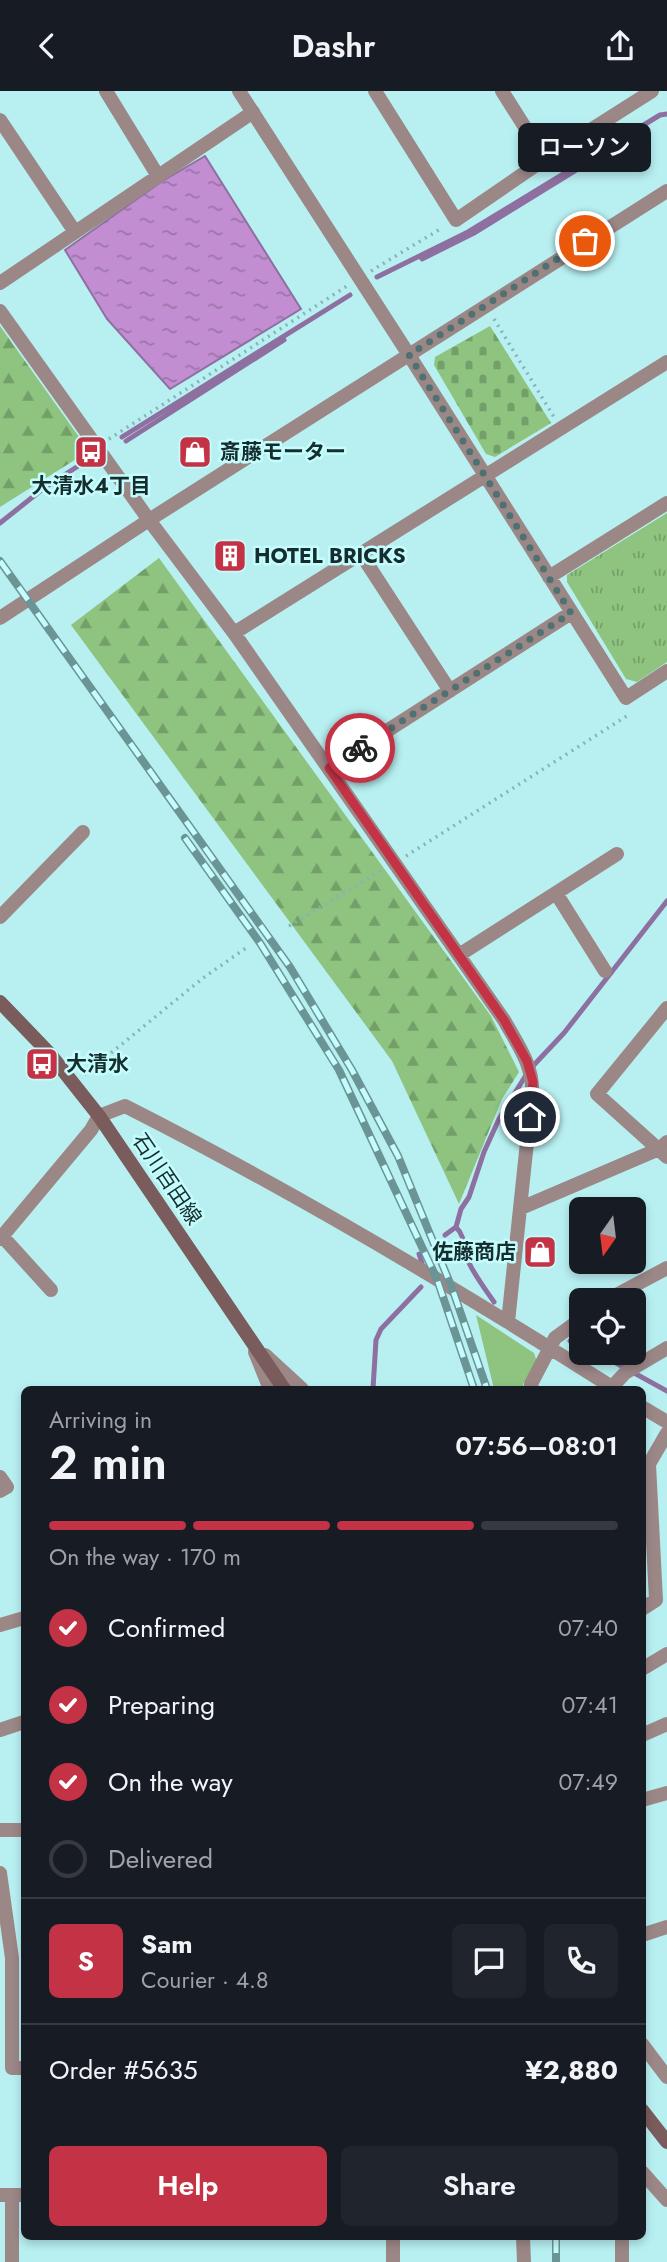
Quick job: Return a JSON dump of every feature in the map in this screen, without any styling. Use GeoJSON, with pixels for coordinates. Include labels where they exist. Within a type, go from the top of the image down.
{"type":"FeatureCollection","features":[{"type":"Feature","properties":{"kind":"main road","name":"石川百田線"},"geometry":{"type":"LineString","coordinates":[[0,1002],[50,1054],[99,1116],[283,1386]]}},
{"type":"Feature","properties":{"kind":"main road"},"geometry":{"type":"LineString","coordinates":[[646,2115],[667,2142]]}},
{"type":"Feature","properties":{"kind":"street"},"geometry":{"type":"LineString","coordinates":[[106,91],[158,176]]}},
{"type":"Feature","properties":{"kind":"street"},"geometry":{"type":"LineString","coordinates":[[239,91],[626,698],[667,671]]}},
{"type":"Feature","properties":{"kind":"street"},"geometry":{"type":"LineString","coordinates":[[375,91],[456,220],[652,91]]}},
{"type":"Feature","properties":{"kind":"street"},"geometry":{"type":"LineString","coordinates":[[502,91],[545,159]]}},
{"type":"Feature","properties":{"kind":"street"},"geometry":{"type":"LineString","coordinates":[[0,283],[253,112]]}},
{"type":"Feature","properties":{"kind":"street"},"geometry":{"type":"LineString","coordinates":[[0,120],[75,232]]}},
{"type":"Feature","properties":{"kind":"street"},"geometry":{"type":"LineString","coordinates":[[0,618],[149,520],[667,191]]}},
{"type":"Feature","properties":{"kind":"street"},"geometry":{"type":"LineString","coordinates":[[0,311],[329,768],[504,1020],[527,1061],[533,1082],[508,1322]]}},
{"type":"Feature","properties":{"kind":"street"},"geometry":{"type":"LineString","coordinates":[[234,633],[667,362]]}},
{"type":"Feature","properties":{"kind":"street"},"geometry":{"type":"LineString","coordinates":[[549,577],[667,503]]}},
{"type":"Feature","properties":{"kind":"street"},"geometry":{"type":"LineString","coordinates":[[361,554],[450,691]]}},
{"type":"Feature","properties":{"kind":"street"},"geometry":{"type":"LineString","coordinates":[[329,768],[571,613]]}},
{"type":"Feature","properties":{"kind":"street"},"geometry":{"type":"LineString","coordinates":[[0,917],[83,832]]}},
{"type":"Feature","properties":{"kind":"street"},"geometry":{"type":"LineString","coordinates":[[459,955],[617,854]]}},
{"type":"Feature","properties":{"kind":"street"},"geometry":{"type":"LineString","coordinates":[[556,894],[605,971]]}},
{"type":"Feature","properties":{"kind":"street"},"geometry":{"type":"LineString","coordinates":[[521,1208],[664,1149],[597,1094],[667,1008]]}},
{"type":"Feature","properties":{"kind":"street"},"geometry":{"type":"LineString","coordinates":[[51,1290],[1,1237],[91,1130],[99,1116],[125,1106],[398,1255],[611,1386]]}},
{"type":"Feature","properties":{"kind":"street"},"geometry":{"type":"LineString","coordinates":[[630,1288],[667,1268]]}},
{"type":"Feature","properties":{"kind":"street"},"geometry":{"type":"LineString","coordinates":[[531,1386],[549,1347],[555,1338],[569,1328]]}},
{"type":"Feature","properties":{"kind":"street"},"geometry":{"type":"LineString","coordinates":[[251,1342],[269,1386]]}},
{"type":"Feature","properties":{"kind":"street"},"geometry":{"type":"LineString","coordinates":[[251,1342],[299,1386]]}},
{"type":"Feature","properties":{"kind":"street"},"geometry":{"type":"LineString","coordinates":[[616,1386],[629,1371],[667,1348]]}},
{"type":"Feature","properties":{"kind":"street"},"geometry":{"type":"LineString","coordinates":[[646,1409],[667,1422]]}},
{"type":"Feature","properties":{"kind":"street"},"geometry":{"type":"LineString","coordinates":[[646,1606],[656,1600],[649,1464],[667,1433]]}},
{"type":"Feature","properties":{"kind":"street"},"geometry":{"type":"LineString","coordinates":[[0,1477],[7,1487],[0,1491]]}},
{"type":"Feature","properties":{"kind":"street"},"geometry":{"type":"LineString","coordinates":[[0,1625],[21,1619]]}},
{"type":"Feature","properties":{"kind":"street"},"geometry":{"type":"LineString","coordinates":[[646,1666],[667,1654]]}},
{"type":"Feature","properties":{"kind":"street"},"geometry":{"type":"LineString","coordinates":[[0,1730],[21,1724]]}},
{"type":"Feature","properties":{"kind":"street"},"geometry":{"type":"LineString","coordinates":[[646,1733],[667,1724]]}},
{"type":"Feature","properties":{"kind":"street"},"geometry":{"type":"LineString","coordinates":[[646,1799],[667,1793]]}},
{"type":"Feature","properties":{"kind":"street"},"geometry":{"type":"LineString","coordinates":[[0,1830],[21,1830]]}},
{"type":"Feature","properties":{"kind":"street"},"geometry":{"type":"LineString","coordinates":[[0,1873],[18,1958],[12,2068],[21,2068]]}},
{"type":"Feature","properties":{"kind":"street"},"geometry":{"type":"LineString","coordinates":[[646,1934],[667,1927]]}},
{"type":"Feature","properties":{"kind":"street"},"geometry":{"type":"LineString","coordinates":[[646,2049],[667,2077]]}},
{"type":"Feature","properties":{"kind":"street"},"geometry":{"type":"LineString","coordinates":[[646,2176],[667,2200]]}},
{"type":"Feature","properties":{"kind":"street"},"geometry":{"type":"LineString","coordinates":[[12,2195],[12,2262]]}},
{"type":"Feature","properties":{"kind":"street"},"geometry":{"type":"LineString","coordinates":[[393,2240],[393,2262]]}},
{"type":"Feature","properties":{"kind":"street"},"geometry":{"type":"LineString","coordinates":[[523,2240],[524,2262]]}},
{"type":"Feature","properties":{"kind":"street"},"geometry":{"type":"LineString","coordinates":[[622,2240],[622,2262]]}},
{"type":"Feature","properties":{"kind":"path"},"geometry":{"type":"LineString","coordinates":[[97,446],[456,220]]}},
{"type":"Feature","properties":{"kind":"path"},"geometry":{"type":"LineString","coordinates":[[491,315],[560,428]]}},
{"type":"Feature","properties":{"kind":"path"},"geometry":{"type":"LineString","coordinates":[[289,926],[395,863],[630,713],[626,698]]}},
{"type":"Feature","properties":{"kind":"path"},"geometry":{"type":"LineString","coordinates":[[74,1083],[203,978],[246,949]]}},
{"type":"Feature","properties":{"kind":"green space"},"geometry":{"type":"Polygon","coordinates":[[[0,326],[89,451],[0,507],[0,326]]]}},
{"type":"Feature","properties":{"kind":"green space"},"geometry":{"type":"Polygon","coordinates":[[[490,326],[551,423],[495,457],[486,454],[434,365],[435,357],[490,326]]]}},
{"type":"Feature","properties":{"kind":"green space"},"geometry":{"type":"Polygon","coordinates":[[[667,513],[667,662],[637,682],[626,679],[567,582],[567,575],[667,513]]]}},
{"type":"Feature","properties":{"kind":"green space"},"geometry":{"type":"Polygon","coordinates":[[[159,558],[491,1016],[519,1072],[502,1099],[459,1204],[392,1061],[71,625],[159,558]]]}},
{"type":"Feature","properties":{"kind":"green space"},"geometry":{"type":"Polygon","coordinates":[[[476,1315],[534,1353],[537,1362],[524,1386],[493,1386],[476,1315]]]}},
{"type":"Feature","properties":{"kind":"water"},"geometry":{"type":"Polygon","coordinates":[[[205,156],[301,309],[170,389],[107,319],[65,250],[161,182],[205,156]]]}},
{"type":"Feature","properties":{"kind":"waterway"},"geometry":{"type":"LineString","coordinates":[[377,277],[468,232],[660,115],[667,114]]}},
{"type":"Feature","properties":{"kind":"waterway"},"geometry":{"type":"LineString","coordinates":[[422,259],[474,233],[628,138]]}},
{"type":"Feature","properties":{"kind":"waterway"},"geometry":{"type":"LineString","coordinates":[[122,437],[350,295]]}},
{"type":"Feature","properties":{"kind":"waterway"},"geometry":{"type":"LineString","coordinates":[[126,441],[284,340]]}},
{"type":"Feature","properties":{"kind":"waterway"},"geometry":{"type":"LineString","coordinates":[[0,523],[44,488],[86,461]]}},
{"type":"Feature","properties":{"kind":"waterway"},"geometry":{"type":"LineString","coordinates":[[532,1067],[564,1033],[667,901]]}},
{"type":"Feature","properties":{"kind":"waterway"},"geometry":{"type":"LineString","coordinates":[[445,1235],[456,1227],[499,1119],[526,1075]]}},
{"type":"Feature","properties":{"kind":"waterway"},"geometry":{"type":"LineString","coordinates":[[456,1227],[469,1263],[494,1302]]}},
{"type":"Feature","properties":{"kind":"waterway"},"geometry":{"type":"LineString","coordinates":[[419,1254],[422,1263]]}},
{"type":"Feature","properties":{"kind":"waterway"},"geometry":{"type":"LineString","coordinates":[[373,1386],[376,1340],[381,1329],[421,1287]]}},
{"type":"Feature","properties":{"kind":"waterway"},"geometry":{"type":"LineString","coordinates":[[620,1365],[667,1391]]}},
{"type":"Feature","properties":{"kind":"railway"},"geometry":{"type":"LineString","coordinates":[[0,561],[290,967],[352,1070],[398,1156],[452,1288],[486,1386]]}},
{"type":"Feature","properties":{"kind":"railway"},"geometry":{"type":"LineString","coordinates":[[185,838],[260,943],[339,1070],[437,1279],[473,1386]]}},
{"type":"Feature","properties":{"kind":"railway"},"geometry":{"type":"LineString","coordinates":[[556,2240],[556,2262]]}},
{"type":"Feature","properties":{"kind":"way so far"},"geometry":{"type":"LineString","coordinates":[[360,748],[571,613],[409,355],[585,241]]}},
{"type":"Feature","properties":{"kind":"place","name":"ローソン"},"geometry":{"type":"Point","coordinates":[585,241]}},
{"type":"Feature","properties":{"kind":"place","name":"大清水4丁目"},"geometry":{"type":"Point","coordinates":[91,452]}},
{"type":"Feature","properties":{"kind":"place","name":"斎藤モーター"},"geometry":{"type":"Point","coordinates":[195,452]}},
{"type":"Feature","properties":{"kind":"place","name":"HOTEL BRICKS"},"geometry":{"type":"Point","coordinates":[230,556]}},
{"type":"Feature","properties":{"kind":"place","name":"大清水"},"geometry":{"type":"Point","coordinates":[42,1064]}},
{"type":"Feature","properties":{"kind":"place","name":"佐藤商店"},"geometry":{"type":"Point","coordinates":[540,1252]}},
{"type":"Feature","properties":{"kind":"route"},"geometry":{"type":"LineString","coordinates":[[360,748],[329,768],[504,1020],[527,1061],[533,1082],[530,1117]]}}]}
